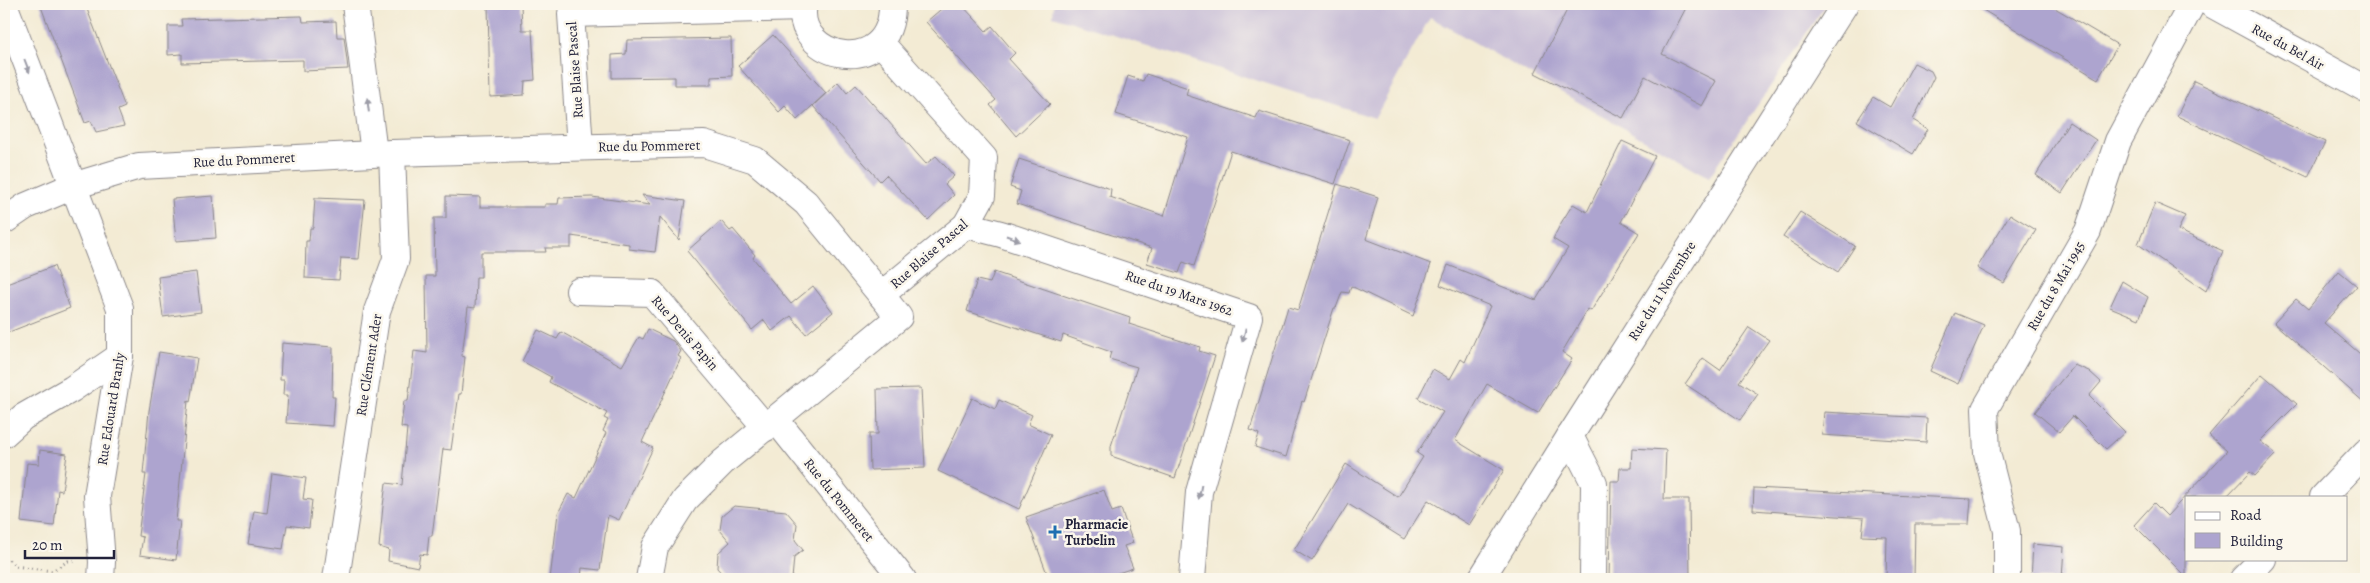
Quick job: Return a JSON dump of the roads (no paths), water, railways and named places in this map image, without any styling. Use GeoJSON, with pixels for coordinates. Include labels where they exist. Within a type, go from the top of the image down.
{"type":"FeatureCollection","features":[{"type":"Feature","properties":{"kind":"street","name":"Rue Edouard Branly"},"geometry":{"type":"LineString","coordinates":[[4,4],[120,308],[120,356],[97,496],[102,562],[101,579]]}},
{"type":"Feature","properties":{"kind":"street","name":"Rue Clément Ader"},"geometry":{"type":"LineString","coordinates":[[336,579],[377,311],[396,259],[383,153],[355,4]]}},
{"type":"Feature","properties":{"kind":"street"},"geometry":{"type":"LineString","coordinates":[[880,42],[888,31],[892,17],[892,4]]}},
{"type":"Feature","properties":{"kind":"street","name":"Rue du 11 Novembre"},"geometry":{"type":"LineString","coordinates":[[1481,579],[1845,4]]}},
{"type":"Feature","properties":{"kind":"street","name":"Rue du 8 Mai 1945"},"geometry":{"type":"LineString","coordinates":[[2006,579],[2007,531],[1987,453],[1985,409],[2088,231],[2118,141],[2192,4]]}},
{"type":"Feature","properties":{"kind":"street","name":"Rue du Bel Air"},"geometry":{"type":"LineString","coordinates":[[2211,4],[2366,89]]}},
{"type":"Feature","properties":{"kind":"street","name":"Rue Blaise Pascal"},"geometry":{"type":"LineString","coordinates":[[580,148],[571,14],[804,6],[805,23],[812,37],[823,48],[837,54],[852,55],[867,51],[880,42],[984,158],[982,196],[966,225],[881,295]]}},
{"type":"Feature","properties":{"kind":"street","name":"Rue du Pommeret"},"geometry":{"type":"LineString","coordinates":[[4,220],[26,206],[73,186],[139,166],[383,153],[704,144],[756,160],[806,203],[899,317],[771,424],[903,579]]}},
{"type":"Feature","properties":{"kind":"street","name":"Rue du 19 Mars 1962"},"geometry":{"type":"LineString","coordinates":[[966,225],[1001,234],[1249,317],[1199,492],[1192,579]]}},
{"type":"Feature","properties":{"kind":"street","name":"Rue Denis Papin"},"geometry":{"type":"LineString","coordinates":[[579,291],[652,293],[771,424]]}},
{"type":"Feature","properties":{"kind":"street"},"geometry":{"type":"LineString","coordinates":[[4,434],[23,417],[72,389],[120,356]]}},
{"type":"Feature","properties":{"kind":"street"},"geometry":{"type":"LineString","coordinates":[[649,579],[655,547],[685,500],[722,462],[771,424]]}},
{"type":"Feature","properties":{"kind":"street"},"geometry":{"type":"LineString","coordinates":[[1570,436],[1594,483],[1593,579]]}},
{"type":"Feature","properties":{"kind":"street"},"geometry":{"type":"LineString","coordinates":[[2325,496],[2366,452]]}},
{"type":"Feature","properties":{"kind":"street"},"geometry":{"type":"LineString","coordinates":[[2243,579],[2262,560]]}},
{"type":"Feature","properties":{"kind":"place","name":"Pharmacie Turbelin"},"geometry":{"type":"Point","coordinates":[1055,532]}}]}
